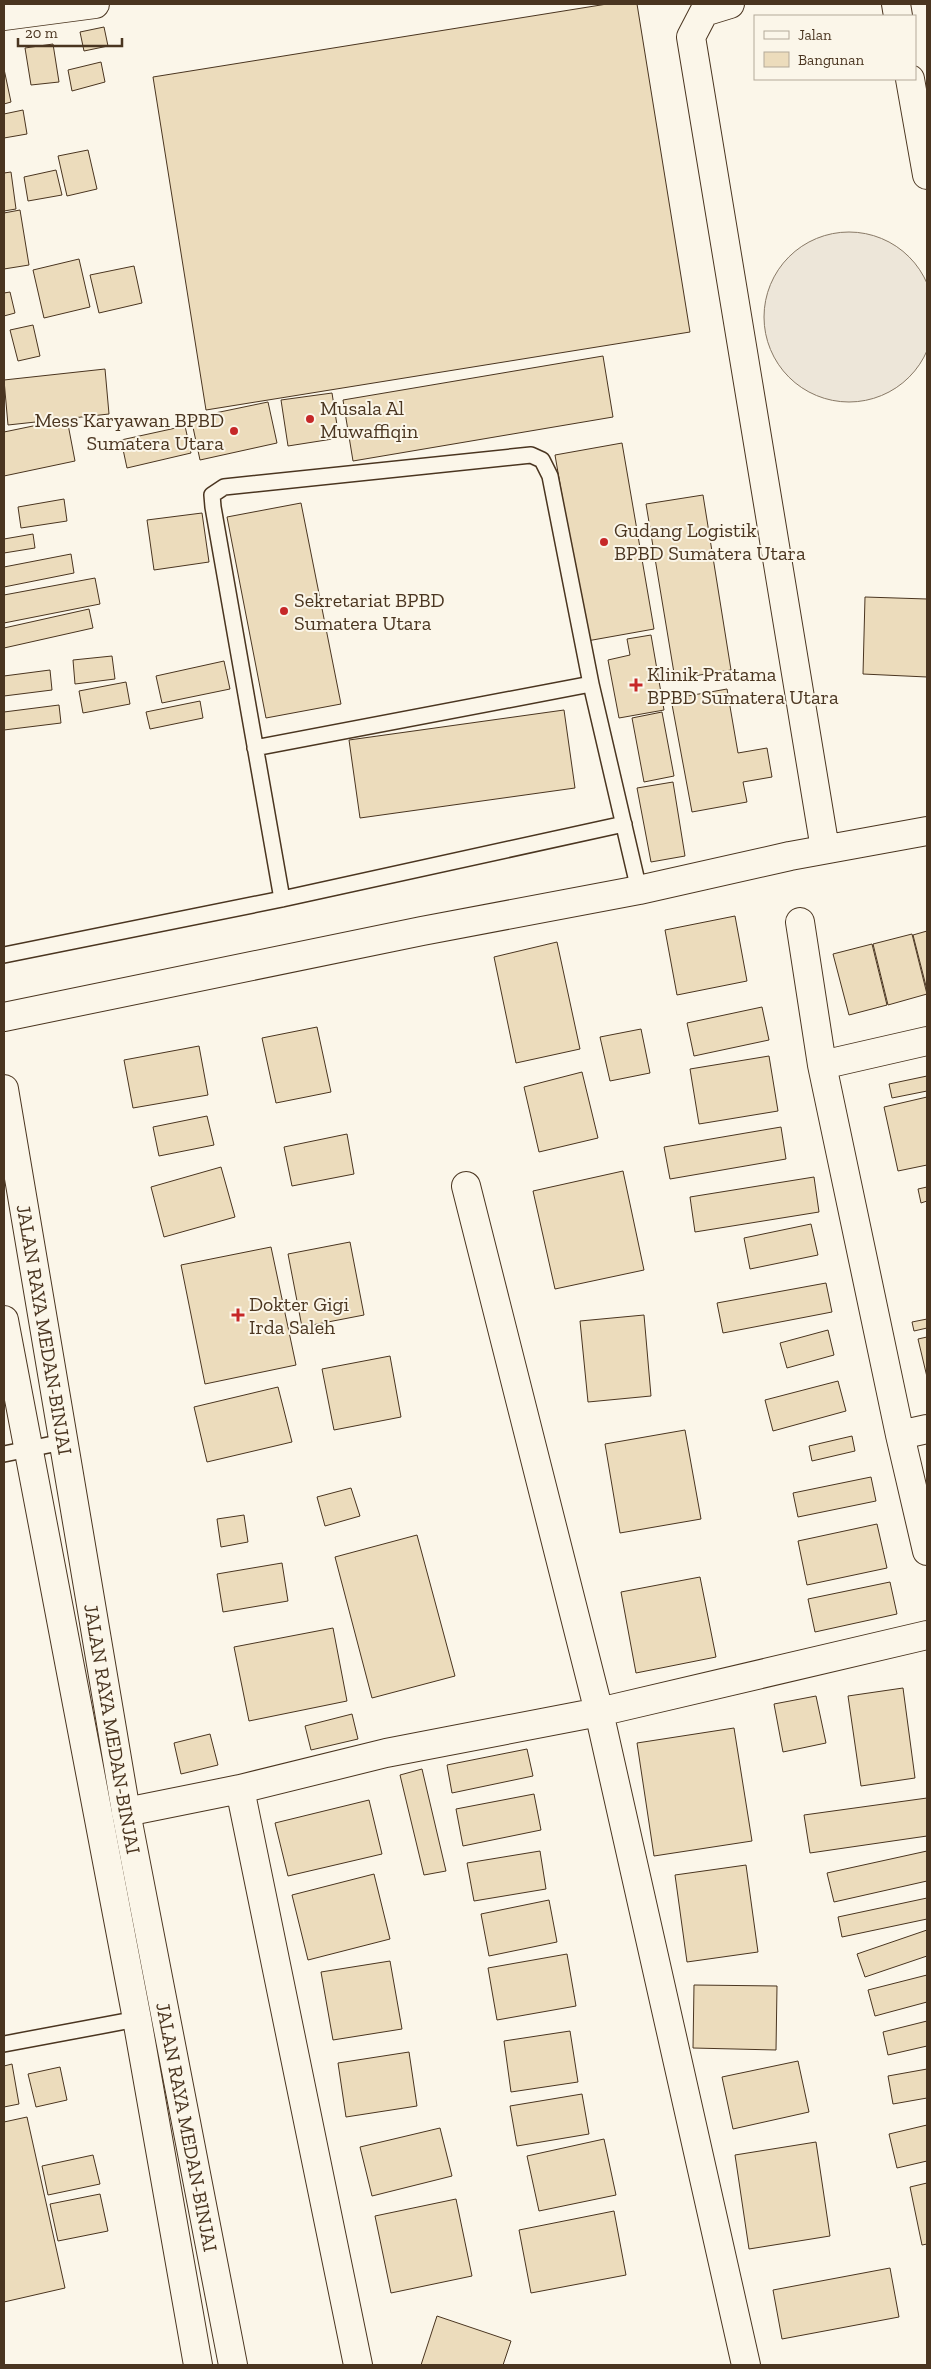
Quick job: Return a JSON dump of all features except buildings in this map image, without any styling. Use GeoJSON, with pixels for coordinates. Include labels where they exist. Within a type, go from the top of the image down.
{"type":"FeatureCollection","features":[{"type":"Feature","properties":{"kind":"main road"},"geometry":{"type":"LineString","coordinates":[[4,16],[95,4]]}},
{"type":"Feature","properties":{"kind":"main road"},"geometry":{"type":"LineString","coordinates":[[730,4],[704,12],[691,37],[825,849]]}},
{"type":"Feature","properties":{"kind":"main road"},"geometry":{"type":"LineString","coordinates":[[910,80],[927,175]]}},
{"type":"Feature","properties":{"kind":"main road"},"geometry":{"type":"LineString","coordinates":[[4,1017],[413,933],[639,890],[825,849],[927,831]]}},
{"type":"Feature","properties":{"kind":"main road"},"geometry":{"type":"LineString","coordinates":[[800,922],[822,1065],[900,1435],[927,1551]]}},
{"type":"Feature","properties":{"kind":"main road"},"geometry":{"type":"LineString","coordinates":[[822,1065],[927,1040]]}},
{"type":"Feature","properties":{"kind":"main road","name":"JALAN RAYA MEDAN-BINJAI"},"geometry":{"type":"LineString","coordinates":[[4,1089],[126,1812],[233,2365]]}},
{"type":"Feature","properties":{"kind":"main road"},"geometry":{"type":"LineString","coordinates":[[466,1186],[599,1712],[746,2365]]}},
{"type":"Feature","properties":{"kind":"main road","name":"JALAN RAYA MEDAN-BINJAI"},"geometry":{"type":"LineString","coordinates":[[4,1320],[16,1451],[137,2019],[198,2365]]}},
{"type":"Feature","properties":{"kind":"main road"},"geometry":{"type":"LineString","coordinates":[[900,1435],[927,1429]]}},
{"type":"Feature","properties":{"kind":"main road"},"geometry":{"type":"LineString","coordinates":[[126,1812],[240,1789],[386,1753],[599,1712],[927,1635]]}},
{"type":"Feature","properties":{"kind":"main road"},"geometry":{"type":"LineString","coordinates":[[240,1789],[358,2365]]}},
{"type":"Feature","properties":{"kind":"lane"},"geometry":{"type":"LineString","coordinates":[[282,898],[212,495],[224,487],[531,456],[542,460],[550,476],[591,684],[639,890]]}},
{"type":"Feature","properties":{"kind":"lane"},"geometry":{"type":"LineString","coordinates":[[255,748],[591,684]]}},
{"type":"Feature","properties":{"kind":"lane"},"geometry":{"type":"LineString","coordinates":[[4,954],[282,898],[624,824]]}},
{"type":"Feature","properties":{"kind":"lane"},"geometry":{"type":"LineString","coordinates":[[16,1451],[63,1442]]}},
{"type":"Feature","properties":{"kind":"lane"},"geometry":{"type":"LineString","coordinates":[[4,2044],[137,2019]]}},
{"type":"Feature","properties":{"kind":"shaded area"},"geometry":{"type":"Polygon","coordinates":[[[832,233],[866,233],[882,238],[896,246],[915,263],[928,284],[932,297],[932,337],[928,350],[920,364],[896,388],[882,396],[866,401],[832,401],[816,396],[802,388],[778,364],[770,350],[765,334],[765,300],[770,284],[778,270],[802,246],[816,238],[832,233]]]}},
{"type":"Feature","properties":{"kind":"place","name":"Musala Al Muwaffiqin"},"geometry":{"type":"Point","coordinates":[310,419]}},
{"type":"Feature","properties":{"kind":"place","name":"Mess Karyawan BPBD Sumatera Utara"},"geometry":{"type":"Point","coordinates":[234,431]}},
{"type":"Feature","properties":{"kind":"place","name":"Gudang Logistik BPBD Sumatera Utara"},"geometry":{"type":"Point","coordinates":[604,542]}},
{"type":"Feature","properties":{"kind":"place","name":"Sekretariat BPBD Sumatera Utara"},"geometry":{"type":"Point","coordinates":[284,611]}},
{"type":"Feature","properties":{"kind":"place","name":"Klinik Pratama BPBD Sumatera Utara"},"geometry":{"type":"Point","coordinates":[636,685]}},
{"type":"Feature","properties":{"kind":"place","name":"Dokter Gigi Irda Saleh"},"geometry":{"type":"Point","coordinates":[238,1315]}}]}
